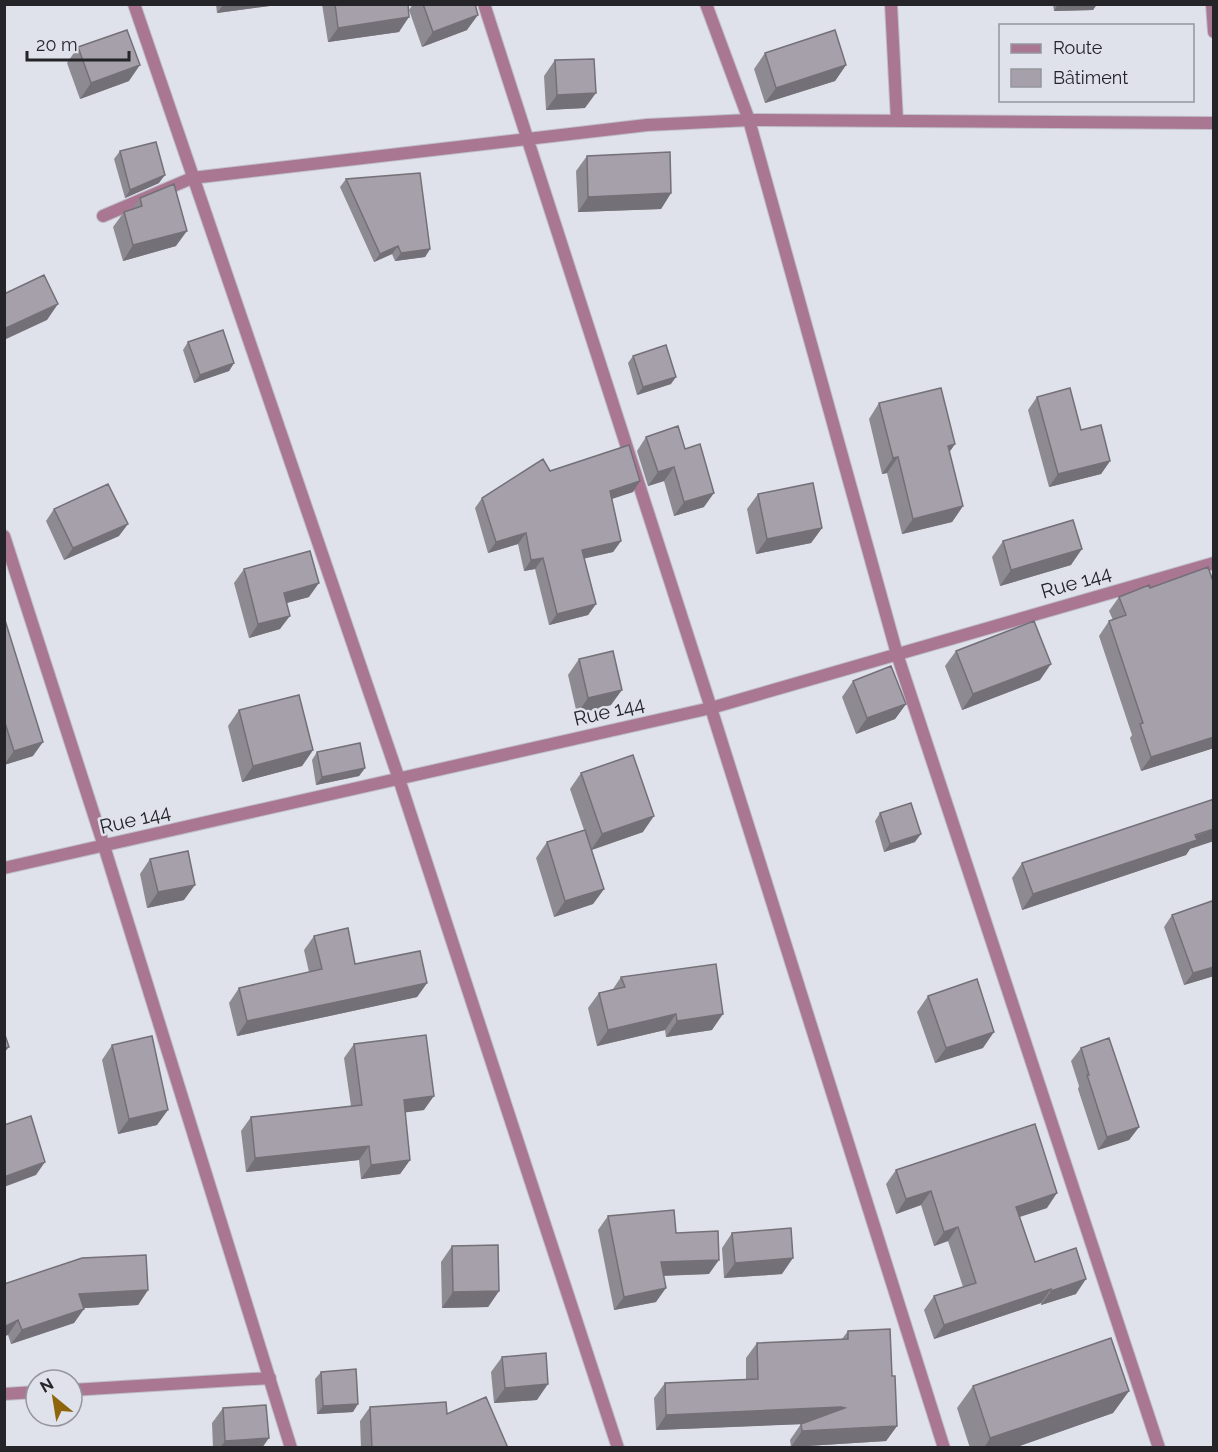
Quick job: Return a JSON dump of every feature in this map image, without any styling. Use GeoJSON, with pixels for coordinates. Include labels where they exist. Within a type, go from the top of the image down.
{"type":"FeatureCollection","features":[{"type":"Feature","properties":{"kind":"street"},"geometry":{"type":"LineString","coordinates":[[134,4],[399,779],[618,1448]]}},
{"type":"Feature","properties":{"kind":"street"},"geometry":{"type":"LineString","coordinates":[[484,4],[711,708],[944,1448]]}},
{"type":"Feature","properties":{"kind":"street"},"geometry":{"type":"LineString","coordinates":[[706,4],[749,120],[897,654],[1158,1448]]}},
{"type":"Feature","properties":{"kind":"street"},"geometry":{"type":"LineString","coordinates":[[891,4],[897,122]]}},
{"type":"Feature","properties":{"kind":"street"},"geometry":{"type":"LineString","coordinates":[[1212,4],[1214,32]]}},
{"type":"Feature","properties":{"kind":"street"},"geometry":{"type":"LineString","coordinates":[[103,216],[192,178],[647,125],[749,120],[1214,123]]}},
{"type":"Feature","properties":{"kind":"street"},"geometry":{"type":"LineString","coordinates":[[4,536],[104,846],[291,1448]]}},
{"type":"Feature","properties":{"kind":"street","name":"Rue 144"},"geometry":{"type":"LineString","coordinates":[[4,868],[711,708],[1214,563]]}},
{"type":"Feature","properties":{"kind":"street"},"geometry":{"type":"LineString","coordinates":[[84,1389],[270,1378]]}},
{"type":"Feature","properties":{"kind":"street"},"geometry":{"type":"LineString","coordinates":[[4,1394],[24,1393]]}},
{"type":"Feature","properties":{"kind":"building"},"geometry":{"type":"Polygon","coordinates":[[[335,4],[408,4],[409,17],[338,28],[335,4]]]}},
{"type":"Feature","properties":{"kind":"building"},"geometry":{"type":"Polygon","coordinates":[[[423,4],[475,4],[478,15],[433,32],[423,4]]]}},
{"type":"Feature","properties":{"kind":"building"},"geometry":{"type":"Polygon","coordinates":[[[127,30],[140,65],[91,83],[78,47],[127,30]]]}},
{"type":"Feature","properties":{"kind":"building"},"geometry":{"type":"Polygon","coordinates":[[[835,30],[846,65],[776,88],[765,53],[835,30]]]}},
{"type":"Feature","properties":{"kind":"building"},"geometry":{"type":"Polygon","coordinates":[[[594,59],[596,93],[557,95],[555,60],[594,59]]]}},
{"type":"Feature","properties":{"kind":"building"},"geometry":{"type":"Polygon","coordinates":[[[156,142],[165,175],[130,190],[120,151],[156,142]]]}},
{"type":"Feature","properties":{"kind":"building"},"geometry":{"type":"Polygon","coordinates":[[[670,152],[671,193],[588,197],[587,156],[670,152]]]}},
{"type":"Feature","properties":{"kind":"building"},"geometry":{"type":"Polygon","coordinates":[[[420,173],[430,249],[401,253],[398,246],[380,254],[346,179],[420,173]]]}},
{"type":"Feature","properties":{"kind":"building"},"geometry":{"type":"Polygon","coordinates":[[[174,184],[187,231],[133,245],[124,212],[142,206],[140,198],[174,184]]]}},
{"type":"Feature","properties":{"kind":"building"},"geometry":{"type":"Polygon","coordinates":[[[44,275],[58,304],[4,329],[4,294],[44,275]]]}},
{"type":"Feature","properties":{"kind":"building"},"geometry":{"type":"Polygon","coordinates":[[[223,330],[234,363],[200,375],[188,342],[223,330]]]}},
{"type":"Feature","properties":{"kind":"building"},"geometry":{"type":"Polygon","coordinates":[[[666,345],[676,377],[643,387],[633,356],[666,345]]]}},
{"type":"Feature","properties":{"kind":"building"},"geometry":{"type":"Polygon","coordinates":[[[941,388],[955,444],[948,446],[963,506],[913,519],[898,457],[893,458],[879,403],[941,388]]]}},
{"type":"Feature","properties":{"kind":"building"},"geometry":{"type":"Polygon","coordinates":[[[1070,388],[1081,430],[1101,425],[1110,461],[1058,474],[1037,397],[1070,388]]]}},
{"type":"Feature","properties":{"kind":"building"},"geometry":{"type":"Polygon","coordinates":[[[678,426],[685,449],[700,444],[714,493],[684,502],[674,467],[658,472],[646,437],[678,426]]]}},
{"type":"Feature","properties":{"kind":"building"},"geometry":{"type":"Polygon","coordinates":[[[629,445],[640,481],[610,491],[621,541],[582,550],[596,604],[557,614],[543,558],[531,560],[526,533],[496,542],[482,498],[543,459],[550,471],[629,445]]]}},
{"type":"Feature","properties":{"kind":"building"},"geometry":{"type":"Polygon","coordinates":[[[813,483],[822,528],[767,539],[758,494],[813,483]]]}},
{"type":"Feature","properties":{"kind":"building"},"geometry":{"type":"Polygon","coordinates":[[[108,484],[128,524],[73,548],[54,509],[108,484]]]}},
{"type":"Feature","properties":{"kind":"building"},"geometry":{"type":"Polygon","coordinates":[[[1073,520],[1082,549],[1011,570],[1003,541],[1073,520]]]}},
{"type":"Feature","properties":{"kind":"building"},"geometry":{"type":"Polygon","coordinates":[[[310,551],[319,583],[284,593],[290,616],[258,624],[244,569],[310,551]]]}},
{"type":"Feature","properties":{"kind":"building"},"geometry":{"type":"Polygon","coordinates":[[[1208,567],[1214,584],[1214,737],[1151,757],[1140,724],[1143,723],[1109,621],[1126,615],[1119,597],[1208,567]]]}},
{"type":"Feature","properties":{"kind":"building"},"geometry":{"type":"Polygon","coordinates":[[[4,617],[43,742],[14,751],[4,720],[4,617]]]}},
{"type":"Feature","properties":{"kind":"building"},"geometry":{"type":"Polygon","coordinates":[[[1034,621],[1051,664],[973,694],[956,651],[1034,621]]]}},
{"type":"Feature","properties":{"kind":"building"},"geometry":{"type":"Polygon","coordinates":[[[613,651],[622,690],[588,698],[579,659],[613,651]]]}},
{"type":"Feature","properties":{"kind":"building"},"geometry":{"type":"Polygon","coordinates":[[[891,666],[906,704],[867,718],[853,681],[891,666]]]}},
{"type":"Feature","properties":{"kind":"building"},"geometry":{"type":"Polygon","coordinates":[[[299,695],[313,750],[253,766],[239,710],[299,695]]]}},
{"type":"Feature","properties":{"kind":"building"},"geometry":{"type":"Polygon","coordinates":[[[360,743],[365,768],[322,777],[317,752],[360,743]]]}},
{"type":"Feature","properties":{"kind":"building"},"geometry":{"type":"Polygon","coordinates":[[[633,755],[654,816],[602,834],[581,773],[633,755]]]}},
{"type":"Feature","properties":{"kind":"building"},"geometry":{"type":"Polygon","coordinates":[[[1214,799],[1214,829],[1195,835],[1197,840],[1033,894],[1022,863],[1214,799]]]}},
{"type":"Feature","properties":{"kind":"building"},"geometry":{"type":"Polygon","coordinates":[[[911,803],[921,834],[890,844],[880,813],[911,803]]]}},
{"type":"Feature","properties":{"kind":"building"},"geometry":{"type":"Polygon","coordinates":[[[585,830],[604,889],[565,901],[547,842],[585,830]]]}},
{"type":"Feature","properties":{"kind":"building"},"geometry":{"type":"Polygon","coordinates":[[[188,851],[195,885],[158,892],[150,859],[188,851]]]}},
{"type":"Feature","properties":{"kind":"building"},"geometry":{"type":"Polygon","coordinates":[[[1212,901],[1214,905],[1214,967],[1193,973],[1172,915],[1212,901]]]}},
{"type":"Feature","properties":{"kind":"building"},"geometry":{"type":"Polygon","coordinates":[[[348,928],[355,964],[420,951],[427,983],[247,1021],[239,988],[322,969],[314,936],[348,928]]]}},
{"type":"Feature","properties":{"kind":"building"},"geometry":{"type":"Polygon","coordinates":[[[716,964],[723,1014],[677,1021],[676,1014],[608,1030],[599,993],[625,987],[621,977],[716,964]]]}},
{"type":"Feature","properties":{"kind":"building"},"geometry":{"type":"Polygon","coordinates":[[[977,979],[994,1032],[946,1048],[928,996],[977,979]]]}},
{"type":"Feature","properties":{"kind":"building"},"geometry":{"type":"Polygon","coordinates":[[[4,1032],[9,1047],[4,1048],[4,1032]]]}},
{"type":"Feature","properties":{"kind":"building"},"geometry":{"type":"Polygon","coordinates":[[[426,1035],[434,1096],[404,1100],[410,1160],[371,1165],[369,1146],[255,1158],[251,1117],[362,1105],[354,1044],[426,1035]]]}},
{"type":"Feature","properties":{"kind":"building"},"geometry":{"type":"Polygon","coordinates":[[[152,1036],[168,1110],[129,1119],[112,1045],[152,1036]]]}},
{"type":"Feature","properties":{"kind":"building"},"geometry":{"type":"Polygon","coordinates":[[[1109,1038],[1139,1127],[1107,1137],[1087,1075],[1089,1075],[1081,1048],[1109,1038]]]}},
{"type":"Feature","properties":{"kind":"building"},"geometry":{"type":"Polygon","coordinates":[[[31,1116],[45,1162],[4,1177],[4,1125],[31,1116]]]}},
{"type":"Feature","properties":{"kind":"building"},"geometry":{"type":"Polygon","coordinates":[[[1035,1124],[1057,1193],[1016,1207],[1035,1262],[1076,1248],[1086,1279],[944,1325],[934,1296],[976,1283],[958,1227],[944,1232],[931,1191],[906,1199],[896,1170],[1035,1124]]]}},
{"type":"Feature","properties":{"kind":"building"},"geometry":{"type":"Polygon","coordinates":[[[674,1210],[676,1233],[718,1231],[719,1260],[661,1262],[666,1288],[624,1297],[608,1216],[674,1210]]]}},
{"type":"Feature","properties":{"kind":"building"},"geometry":{"type":"Polygon","coordinates":[[[791,1228],[793,1258],[735,1263],[732,1233],[791,1228]]]}},
{"type":"Feature","properties":{"kind":"building"},"geometry":{"type":"Polygon","coordinates":[[[498,1245],[499,1291],[453,1292],[452,1246],[498,1245]]]}},
{"type":"Feature","properties":{"kind":"building"},"geometry":{"type":"Polygon","coordinates":[[[146,1255],[148,1290],[79,1294],[84,1309],[22,1330],[18,1320],[4,1327],[4,1284],[82,1258],[146,1255]]]}},
{"type":"Feature","properties":{"kind":"building"},"geometry":{"type":"Polygon","coordinates":[[[890,1329],[897,1426],[802,1431],[801,1424],[845,1408],[841,1407],[666,1415],[665,1383],[758,1379],[757,1343],[848,1339],[848,1331],[890,1329]]]}},
{"type":"Feature","properties":{"kind":"building"},"geometry":{"type":"Polygon","coordinates":[[[1111,1338],[1129,1391],[990,1438],[973,1386],[1111,1338]]]}},
{"type":"Feature","properties":{"kind":"building"},"geometry":{"type":"Polygon","coordinates":[[[546,1353],[548,1384],[505,1388],[502,1357],[546,1353]]]}},
{"type":"Feature","properties":{"kind":"building"},"geometry":{"type":"Polygon","coordinates":[[[356,1369],[358,1404],[323,1406],[321,1372],[356,1369]]]}},
{"type":"Feature","properties":{"kind":"building"},"geometry":{"type":"Polygon","coordinates":[[[486,1397],[508,1448],[372,1448],[370,1407],[446,1402],[447,1414],[486,1397]]]}},
{"type":"Feature","properties":{"kind":"building"},"geometry":{"type":"Polygon","coordinates":[[[266,1405],[269,1438],[225,1441],[223,1408],[266,1405]]]}}]}
